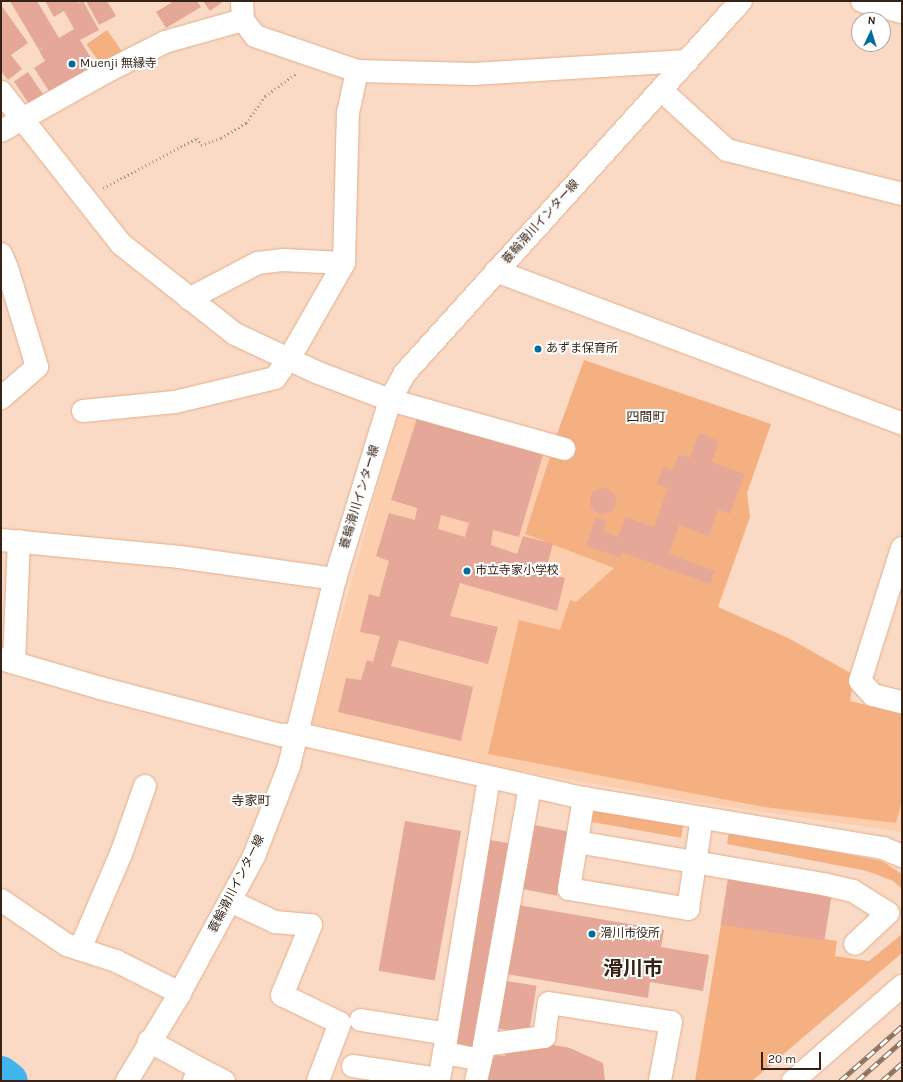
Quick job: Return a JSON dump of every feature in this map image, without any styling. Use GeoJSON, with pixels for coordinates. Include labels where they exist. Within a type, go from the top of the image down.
{"type":"FeatureCollection","features":[{"type":"Feature","properties":{"kind":"street","name":"蓑輪滑川インター線"},"geometry":{"type":"LineString","coordinates":[[126,1081],[180,993],[254,856],[289,766],[335,579],[390,400],[405,373],[741,1]]}},
{"type":"Feature","properties":{"kind":"street"},"geometry":{"type":"LineString","coordinates":[[862,1],[902,12]]}},
{"type":"Feature","properties":{"kind":"street"},"geometry":{"type":"LineString","coordinates":[[1,132],[21,119],[166,42],[243,10],[255,36],[357,71],[473,74],[688,61]]}},
{"type":"Feature","properties":{"kind":"street"},"geometry":{"type":"LineString","coordinates":[[83,411],[175,402],[275,378],[289,359],[344,263],[348,113],[357,71]]}},
{"type":"Feature","properties":{"kind":"street"},"geometry":{"type":"LineString","coordinates":[[661,90],[727,150],[902,194]]}},
{"type":"Feature","properties":{"kind":"street"},"geometry":{"type":"LineString","coordinates":[[1,92],[83,199],[121,244],[235,334],[289,359],[390,400],[564,449]]}},
{"type":"Feature","properties":{"kind":"street"},"geometry":{"type":"LineString","coordinates":[[189,299],[258,263],[282,260],[344,263]]}},
{"type":"Feature","properties":{"kind":"street"},"geometry":{"type":"LineString","coordinates":[[1,398],[37,367],[4,261]]}},
{"type":"Feature","properties":{"kind":"street"},"geometry":{"type":"LineString","coordinates":[[496,271],[902,424]]}},
{"type":"Feature","properties":{"kind":"street"},"geometry":{"type":"LineString","coordinates":[[335,579],[180,557],[10,540],[7,661],[100,688],[281,735],[298,734],[489,778],[584,798],[883,848],[902,856]]}},
{"type":"Feature","properties":{"kind":"street"},"geometry":{"type":"LineString","coordinates":[[902,548],[860,681],[873,695],[902,702]]}},
{"type":"Feature","properties":{"kind":"street"},"geometry":{"type":"LineString","coordinates":[[353,1066],[439,1078],[446,1044],[489,778]]}},
{"type":"Feature","properties":{"kind":"street"},"geometry":{"type":"LineString","coordinates":[[80,949],[121,854],[145,786]]}},
{"type":"Feature","properties":{"kind":"street"},"geometry":{"type":"LineString","coordinates":[[476,1081],[483,1053],[530,786]]}},
{"type":"Feature","properties":{"kind":"street"},"geometry":{"type":"LineString","coordinates":[[584,798],[569,889],[688,909],[702,818]]}},
{"type":"Feature","properties":{"kind":"street"},"geometry":{"type":"LineString","coordinates":[[577,842],[823,884],[853,891],[888,912],[855,944]]}},
{"type":"Feature","properties":{"kind":"street"},"geometry":{"type":"LineString","coordinates":[[1,900],[67,945],[116,961],[180,993]]}},
{"type":"Feature","properties":{"kind":"street"},"geometry":{"type":"LineString","coordinates":[[230,901],[275,922],[311,924],[282,995],[340,1023],[318,1081]]}},
{"type":"Feature","properties":{"kind":"street"},"geometry":{"type":"LineString","coordinates":[[793,1081],[902,986]]}},
{"type":"Feature","properties":{"kind":"street"},"geometry":{"type":"LineString","coordinates":[[361,1020],[483,1053],[544,1036],[549,1003],[671,1022],[660,1081]]}},
{"type":"Feature","properties":{"kind":"street"},"geometry":{"type":"LineString","coordinates":[[149,1042],[197,1075],[224,1081]]}},
{"type":"Feature","properties":{"kind":"path"},"geometry":{"type":"LineString","coordinates":[[83,199],[197,138],[202,145],[228,134],[246,123],[265,96],[319,59]]}},
{"type":"Feature","properties":{"kind":"shaded area"},"geometry":{"type":"Polygon","coordinates":[[[107,30],[124,54],[103,68],[87,44],[107,30]]]}},
{"type":"Feature","properties":{"kind":"shaded area"},"geometry":{"type":"Polygon","coordinates":[[[584,360],[771,424],[747,493],[750,517],[718,607],[790,639],[854,675],[850,701],[902,714],[902,801],[896,823],[764,807],[488,754],[519,620],[560,630],[570,600],[576,602],[614,568],[525,534],[557,434],[584,360]]]}},
{"type":"Feature","properties":{"kind":"shaded area"},"geometry":{"type":"Polygon","coordinates":[[[399,410],[550,453],[525,534],[718,607],[790,639],[854,675],[850,701],[902,714],[902,832],[702,803],[474,763],[311,726],[399,410]]]}},
{"type":"Feature","properties":{"kind":"shaded area"},"geometry":{"type":"Polygon","coordinates":[[[587,807],[684,824],[681,838],[585,821],[587,807]]]}},
{"type":"Feature","properties":{"kind":"shaded area"},"geometry":{"type":"Polygon","coordinates":[[[729,831],[882,861],[902,874],[902,889],[893,881],[867,871],[727,844],[729,831]]]}},
{"type":"Feature","properties":{"kind":"shaded area"},"geometry":{"type":"Polygon","coordinates":[[[721,924],[837,941],[835,956],[869,961],[902,934],[902,953],[752,1081],[695,1081],[721,924]]]}},
{"type":"Feature","properties":{"kind":"building"},"geometry":{"type":"Polygon","coordinates":[[[10,1],[37,1],[59,38],[74,29],[64,11],[54,17],[45,1],[77,1],[79,3],[83,1],[99,30],[80,40],[96,66],[51,94],[34,68],[45,61],[39,51],[45,47],[39,50],[10,1]]]}},
{"type":"Feature","properties":{"kind":"building"},"geometry":{"type":"Polygon","coordinates":[[[86,1],[107,1],[116,16],[99,25],[86,1]]]}},
{"type":"Feature","properties":{"kind":"building"},"geometry":{"type":"Polygon","coordinates":[[[174,1],[197,1],[201,7],[166,28],[156,12],[174,1]]]}},
{"type":"Feature","properties":{"kind":"building"},"geometry":{"type":"Polygon","coordinates":[[[203,1],[224,1],[210,11],[203,1]]]}},
{"type":"Feature","properties":{"kind":"building"},"geometry":{"type":"Polygon","coordinates":[[[1,5],[28,43],[11,55],[22,69],[8,80],[1,71],[1,5]]]}},
{"type":"Feature","properties":{"kind":"building"},"geometry":{"type":"Polygon","coordinates":[[[28,72],[44,96],[30,106],[14,82],[28,72]]]}},
{"type":"Feature","properties":{"kind":"building"},"geometry":{"type":"Polygon","coordinates":[[[418,415],[544,451],[519,537],[493,530],[491,545],[517,554],[523,536],[553,544],[545,572],[565,578],[557,611],[460,583],[450,616],[498,627],[488,664],[399,640],[391,666],[473,687],[461,741],[338,712],[346,678],[361,680],[367,660],[373,662],[380,636],[360,632],[369,594],[379,597],[389,561],[376,556],[389,513],[415,520],[417,508],[391,500],[418,415]],[[441,515],[438,529],[465,537],[469,523],[441,515]]]}},
{"type":"Feature","properties":{"kind":"building"},"geometry":{"type":"Polygon","coordinates":[[[699,433],[719,441],[712,462],[745,474],[730,514],[718,509],[709,536],[679,525],[669,554],[715,571],[710,584],[621,552],[621,558],[586,546],[596,517],[607,521],[603,531],[618,537],[625,517],[654,527],[668,488],[657,484],[663,467],[673,470],[679,454],[690,458],[699,433]]]}},
{"type":"Feature","properties":{"kind":"building"},"geometry":{"type":"Polygon","coordinates":[[[603,488],[612,492],[616,501],[612,510],[603,514],[594,510],[590,501],[594,492],[603,488]]]}},
{"type":"Feature","properties":{"kind":"building"},"geometry":{"type":"Polygon","coordinates":[[[405,821],[461,831],[435,981],[379,971],[405,821]]]}},
{"type":"Feature","properties":{"kind":"building"},"geometry":{"type":"Polygon","coordinates":[[[534,825],[569,832],[557,896],[522,889],[534,825]]]}},
{"type":"Feature","properties":{"kind":"building"},"geometry":{"type":"Polygon","coordinates":[[[490,840],[513,844],[476,1051],[454,1047],[490,840]]]}},
{"type":"Feature","properties":{"kind":"building"},"geometry":{"type":"Polygon","coordinates":[[[728,878],[832,894],[824,941],[721,924],[728,878]]]}},
{"type":"Feature","properties":{"kind":"building"},"geometry":{"type":"Polygon","coordinates":[[[518,905],[664,930],[661,947],[709,955],[703,991],[650,982],[648,998],[506,974],[518,905]]]}},
{"type":"Feature","properties":{"kind":"building"},"geometry":{"type":"Polygon","coordinates":[[[500,980],[537,986],[529,1033],[492,1027],[500,980]]]}},
{"type":"Feature","properties":{"kind":"building"},"geometry":{"type":"Polygon","coordinates":[[[547,1044],[570,1048],[603,1063],[605,1081],[482,1081],[495,1055],[505,1056],[506,1049],[547,1044]]]}},
{"type":"Feature","properties":{"kind":"waterway"},"geometry":{"type":"LineString","coordinates":[[1,1074],[10,1081]]}},
{"type":"Feature","properties":{"kind":"railway"},"geometry":{"type":"LineString","coordinates":[[840,1081],[902,1026]]}},
{"type":"Feature","properties":{"kind":"railway"},"geometry":{"type":"LineString","coordinates":[[857,1081],[902,1041]]}},
{"type":"Feature","properties":{"kind":"railway"},"geometry":{"type":"LineString","coordinates":[[882,1081],[902,1063]]}},
{"type":"Feature","properties":{"kind":"place","name":"Muenji 無縁寺"},"geometry":{"type":"Point","coordinates":[72,64]}},
{"type":"Feature","properties":{"kind":"place","name":"あずま保育所"},"geometry":{"type":"Point","coordinates":[538,349]}},
{"type":"Feature","properties":{"kind":"place","name":"市立寺家小学校"},"geometry":{"type":"Point","coordinates":[467,571]}},
{"type":"Feature","properties":{"kind":"place","name":"滑川市役所"},"geometry":{"type":"Point","coordinates":[592,934]}},
{"type":"Feature","properties":{"kind":"district","name":"四間町"},"geometry":{"type":"Point","coordinates":[646,417]}},
{"type":"Feature","properties":{"kind":"district","name":"寺家町"},"geometry":{"type":"Point","coordinates":[251,801]}},
{"type":"Feature","properties":{"kind":"district","name":"滑川市"},"geometry":{"type":"Point","coordinates":[633,968]}}]}
